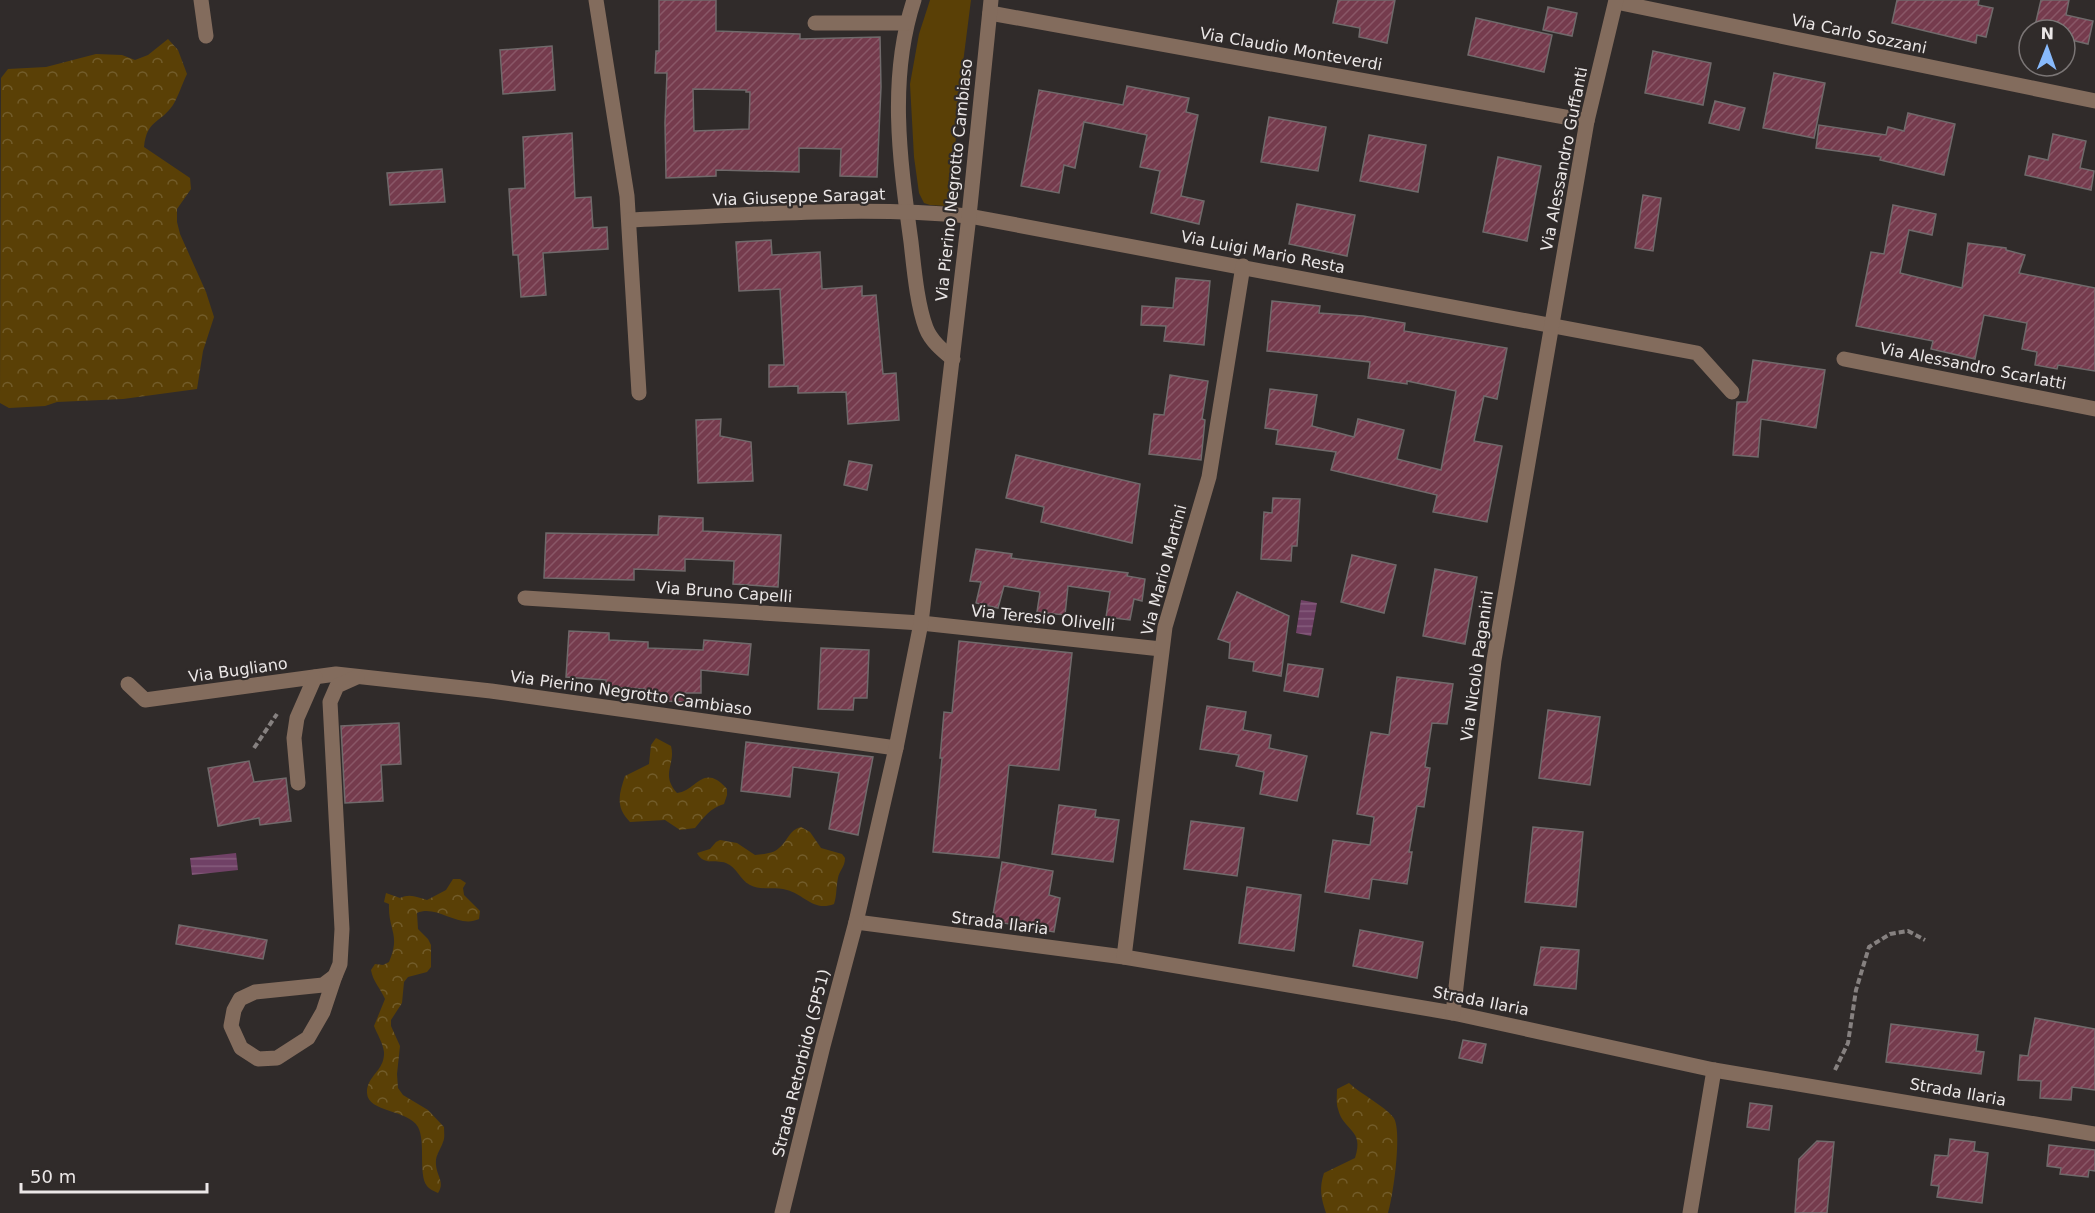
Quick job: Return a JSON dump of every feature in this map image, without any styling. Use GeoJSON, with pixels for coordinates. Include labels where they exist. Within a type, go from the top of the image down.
{"type":"FeatureCollection","features":[{"type":"Feature","properties":{"kind":"street"},"geometry":{"type":"LineString","coordinates":[[201,0],[206,36]]}},
{"type":"Feature","properties":{"kind":"street"},"geometry":{"type":"LineString","coordinates":[[596,0],[605,47],[629,220],[639,393]]}},
{"type":"Feature","properties":{"kind":"street","name":"Via Pierino Negrotto Cambiaso"},"geometry":{"type":"LineString","coordinates":[[914,0],[906,23],[898,76],[898,117],[907,212],[915,278],[926,329],[935,344],[952,359]]}},
{"type":"Feature","properties":{"kind":"street","name":"Via Carlo Sozzani"},"geometry":{"type":"LineString","coordinates":[[1616,1],[2095,101]]}},
{"type":"Feature","properties":{"kind":"street","name":"Via Alessandro Guffanti"},"geometry":{"type":"LineString","coordinates":[[1551,325],[1587,121],[1616,1]]}},
{"type":"Feature","properties":{"kind":"street","name":"Via Pierino Negrotto Cambiaso"},"geometry":{"type":"LineString","coordinates":[[856,922],[896,748],[921,623],[969,216],[991,4]]}},
{"type":"Feature","properties":{"kind":"street","name":"Via Claudio Monteverdi"},"geometry":{"type":"LineString","coordinates":[[991,4],[1587,121]]}},
{"type":"Feature","properties":{"kind":"street"},"geometry":{"type":"LineString","coordinates":[[815,23],[906,23]]}},
{"type":"Feature","properties":{"kind":"street","name":"Via Giuseppe Saragat"},"geometry":{"type":"LineString","coordinates":[[629,220],[763,213],[907,212],[969,216]]}},
{"type":"Feature","properties":{"kind":"street","name":"Via Luigi Mario Resta"},"geometry":{"type":"LineString","coordinates":[[969,216],[1697,353],[1732,392]]}},
{"type":"Feature","properties":{"kind":"street","name":"Via Mario Martini"},"geometry":{"type":"LineString","coordinates":[[1124,957],[1161,649],[1165,627],[1209,477],[1243,266]]}},
{"type":"Feature","properties":{"kind":"street","name":"Via Nicolò Paganini"},"geometry":{"type":"LineString","coordinates":[[1453,1013],[1494,660],[1551,325]]}},
{"type":"Feature","properties":{"kind":"street","name":"Via Alessandro Scarlatti"},"geometry":{"type":"LineString","coordinates":[[1844,359],[2095,409]]}},
{"type":"Feature","properties":{"kind":"street","name":"Via Bruno Capelli"},"geometry":{"type":"LineString","coordinates":[[525,597],[921,623]]}},
{"type":"Feature","properties":{"kind":"street","name":"Via Teresio Olivelli"},"geometry":{"type":"LineString","coordinates":[[921,623],[1161,649]]}},
{"type":"Feature","properties":{"kind":"street","name":"Via Bugliano"},"geometry":{"type":"LineString","coordinates":[[128,684],[145,700],[336,674],[360,676]]}},
{"type":"Feature","properties":{"kind":"street"},"geometry":{"type":"LineString","coordinates":[[335,976],[323,985],[255,992],[240,999],[234,1010],[231,1026],[241,1048],[258,1059],[277,1058],[308,1038],[323,1012],[340,964],[342,928],[330,702],[338,686],[360,676]]}},
{"type":"Feature","properties":{"kind":"street","name":"Via Pierino Negrotto Cambiaso"},"geometry":{"type":"LineString","coordinates":[[360,676],[491,691],[896,748]]}},
{"type":"Feature","properties":{"kind":"street"},"geometry":{"type":"LineString","coordinates":[[298,783],[294,738],[297,718],[315,677]]}},
{"type":"Feature","properties":{"kind":"street","name":"Strada Ilaria"},"geometry":{"type":"LineString","coordinates":[[856,922],[1124,957],[1453,1013],[1714,1070],[2095,1134]]}},
{"type":"Feature","properties":{"kind":"street","name":"Strada Retorbido (SP51)"},"geometry":{"type":"LineString","coordinates":[[782,1213],[856,922]]}},
{"type":"Feature","properties":{"kind":"street"},"geometry":{"type":"LineString","coordinates":[[1690,1213],[1714,1070]]}},
{"type":"Feature","properties":{"kind":"path"},"geometry":{"type":"LineString","coordinates":[[1826,1087],[1848,1043],[1856,990],[1869,947],[1890,934],[1908,931],[1925,940]]}},
{"type":"Feature","properties":{"kind":"green space"},"geometry":{"type":"Polygon","coordinates":[[[930,0],[971,0],[957,110],[953,201],[947,206],[924,203],[919,193],[914,157],[910,84],[919,34],[930,0]]]}},
{"type":"Feature","properties":{"kind":"green space"},"geometry":{"type":"Polygon","coordinates":[[[168,39],[178,50],[187,74],[173,105],[148,131],[144,147],[190,178],[191,189],[177,209],[177,222],[214,317],[203,351],[197,389],[123,399],[57,402],[45,406],[9,408],[0,403],[1,78],[8,69],[46,67],[96,54],[122,55],[135,60],[148,55],[168,39]]]}},
{"type":"Feature","properties":{"kind":"green space"},"geometry":{"type":"Polygon","coordinates":[[[656,738],[671,746],[672,759],[669,775],[677,793],[706,778],[719,781],[727,789],[724,804],[711,810],[695,828],[680,830],[665,820],[630,822],[622,811],[620,795],[625,776],[649,764],[651,745],[656,738]]]}},
{"type":"Feature","properties":{"kind":"green space"},"geometry":{"type":"Polygon","coordinates":[[[801,827],[810,832],[821,848],[842,854],[845,858],[834,904],[820,906],[787,890],[755,887],[747,883],[730,865],[706,861],[697,853],[710,849],[720,840],[737,843],[755,855],[768,853],[777,850],[791,833],[801,827]]]}},
{"type":"Feature","properties":{"kind":"green space"},"geometry":{"type":"Polygon","coordinates":[[[453,879],[460,879],[466,883],[463,888],[464,895],[480,911],[479,919],[463,921],[432,912],[417,913],[418,929],[431,945],[431,967],[427,972],[408,977],[404,982],[402,1003],[391,1020],[391,1026],[400,1046],[398,1088],[403,1095],[428,1110],[444,1127],[444,1140],[436,1162],[441,1182],[438,1193],[428,1187],[424,1181],[422,1141],[418,1127],[406,1117],[374,1104],[367,1093],[369,1082],[384,1059],[381,1042],[374,1026],[385,999],[371,970],[375,964],[383,965],[389,962],[394,945],[389,904],[384,902],[386,893],[400,898],[410,896],[427,900],[446,890],[453,879]]]}},
{"type":"Feature","properties":{"kind":"green space"},"geometry":{"type":"Polygon","coordinates":[[[1349,1083],[1389,1113],[1396,1124],[1396,1164],[1388,1213],[1326,1213],[1324,1208],[1321,1188],[1324,1173],[1355,1158],[1357,1148],[1355,1136],[1344,1122],[1337,1104],[1337,1089],[1349,1083]]]}},
{"type":"Feature","properties":{"kind":"shaded area"},"geometry":{"type":"Polygon","coordinates":[[[1301,600],[1317,603],[1311,636],[1296,633],[1301,600]]]}},
{"type":"Feature","properties":{"kind":"shaded area"},"geometry":{"type":"Polygon","coordinates":[[[236,853],[238,870],[192,875],[190,858],[236,853]]]}},
{"type":"Feature","properties":{"kind":"building"},"geometry":{"type":"Polygon","coordinates":[[[659,0],[716,0],[716,31],[800,34],[800,39],[880,37],[881,87],[877,177],[840,176],[841,149],[799,148],[799,172],[716,170],[716,176],[666,178],[667,73],[655,73],[656,51],[659,51],[659,0]],[[693,89],[694,131],[749,129],[750,92],[693,89]]]}},
{"type":"Feature","properties":{"kind":"building"},"geometry":{"type":"Polygon","coordinates":[[[1338,0],[1395,0],[1387,43],[1359,37],[1360,28],[1333,23],[1338,0]]]}},
{"type":"Feature","properties":{"kind":"building"},"geometry":{"type":"Polygon","coordinates":[[[1897,0],[1979,0],[1978,5],[1993,8],[1986,37],[1977,35],[1976,43],[1892,23],[1897,0]]]}},
{"type":"Feature","properties":{"kind":"building"},"geometry":{"type":"Polygon","coordinates":[[[2041,0],[2069,0],[2066,15],[2093,21],[2088,44],[2077,41],[2077,18],[2037,18],[2041,0]]]}},
{"type":"Feature","properties":{"kind":"building"},"geometry":{"type":"Polygon","coordinates":[[[1548,7],[1577,13],[1572,36],[1543,30],[1548,7]]]}},
{"type":"Feature","properties":{"kind":"building"},"geometry":{"type":"Polygon","coordinates":[[[1476,18],[1552,35],[1544,72],[1468,55],[1476,18]]]}},
{"type":"Feature","properties":{"kind":"building"},"geometry":{"type":"Polygon","coordinates":[[[552,46],[555,90],[503,94],[500,50],[552,46]]]}},
{"type":"Feature","properties":{"kind":"building"},"geometry":{"type":"Polygon","coordinates":[[[1653,51],[1711,63],[1703,105],[1645,93],[1653,51]]]}},
{"type":"Feature","properties":{"kind":"building"},"geometry":{"type":"Polygon","coordinates":[[[1774,73],[1825,83],[1814,138],[1763,128],[1774,73]]]}},
{"type":"Feature","properties":{"kind":"building"},"geometry":{"type":"Polygon","coordinates":[[[1127,86],[1189,98],[1186,112],[1198,115],[1181,196],[1204,201],[1199,224],[1151,213],[1160,171],[1140,167],[1147,135],[1084,122],[1075,168],[1064,165],[1059,193],[1021,186],[1039,90],[1123,105],[1127,86]]]}},
{"type":"Feature","properties":{"kind":"building"},"geometry":{"type":"Polygon","coordinates":[[[1715,101],[1745,108],[1739,130],[1709,123],[1715,101]]]}},
{"type":"Feature","properties":{"kind":"building"},"geometry":{"type":"Polygon","coordinates":[[[1908,113],[1955,124],[1944,175],[1880,160],[1881,157],[1816,148],[1819,125],[1886,135],[1888,127],[1904,131],[1908,113]]]}},
{"type":"Feature","properties":{"kind":"building"},"geometry":{"type":"Polygon","coordinates":[[[1269,117],[1326,127],[1318,171],[1261,162],[1269,117]]]}},
{"type":"Feature","properties":{"kind":"building"},"geometry":{"type":"Polygon","coordinates":[[[572,133],[575,198],[591,197],[593,228],[607,227],[608,249],[543,253],[546,295],[521,297],[518,255],[513,255],[509,189],[525,188],[523,137],[572,133]]]}},
{"type":"Feature","properties":{"kind":"building"},"geometry":{"type":"Polygon","coordinates":[[[2053,134],[2086,141],[2080,168],[2094,171],[2091,190],[2025,175],[2029,156],[2048,160],[2053,134]]]}},
{"type":"Feature","properties":{"kind":"building"},"geometry":{"type":"Polygon","coordinates":[[[1369,135],[1426,145],[1418,192],[1360,181],[1369,135]]]}},
{"type":"Feature","properties":{"kind":"building"},"geometry":{"type":"Polygon","coordinates":[[[1498,157],[1541,166],[1527,241],[1483,232],[1498,157]]]}},
{"type":"Feature","properties":{"kind":"building"},"geometry":{"type":"Polygon","coordinates":[[[442,169],[445,202],[390,205],[387,173],[442,169]]]}},
{"type":"Feature","properties":{"kind":"building"},"geometry":{"type":"Polygon","coordinates":[[[1643,195],[1661,198],[1653,251],[1635,248],[1643,195]]]}},
{"type":"Feature","properties":{"kind":"building"},"geometry":{"type":"Polygon","coordinates":[[[1297,204],[1355,215],[1347,256],[1289,244],[1297,204]]]}},
{"type":"Feature","properties":{"kind":"building"},"geometry":{"type":"Polygon","coordinates":[[[1893,205],[1936,214],[1932,235],[1909,230],[1900,273],[1962,288],[1968,243],[2006,248],[2006,250],[2025,255],[2019,273],[2095,288],[2095,371],[2058,365],[2057,369],[2035,365],[2037,352],[2022,349],[2027,323],[1984,315],[1975,359],[1931,349],[1933,341],[1856,326],[1871,252],[1884,254],[1893,205]]]}},
{"type":"Feature","properties":{"kind":"building"},"geometry":{"type":"Polygon","coordinates":[[[771,240],[772,255],[820,252],[822,289],[862,286],[862,296],[876,295],[883,374],[896,373],[899,420],[848,424],[846,392],[798,393],[798,386],[769,387],[769,365],[784,365],[780,289],[739,291],[736,242],[771,240]]]}},
{"type":"Feature","properties":{"kind":"building"},"geometry":{"type":"Polygon","coordinates":[[[1176,278],[1210,281],[1204,345],[1164,341],[1166,326],[1141,325],[1142,306],[1173,308],[1176,278]]]}},
{"type":"Feature","properties":{"kind":"building"},"geometry":{"type":"Polygon","coordinates":[[[1272,301],[1320,306],[1319,313],[1363,316],[1405,323],[1404,331],[1507,348],[1497,399],[1484,396],[1474,441],[1502,446],[1487,522],[1433,512],[1437,495],[1331,470],[1336,452],[1276,444],[1278,430],[1265,428],[1270,389],[1317,395],[1312,426],[1354,437],[1358,419],[1404,430],[1397,459],[1441,470],[1456,391],[1407,381],[1407,384],[1368,378],[1370,362],[1267,351],[1272,301]]]}},
{"type":"Feature","properties":{"kind":"building"},"geometry":{"type":"Polygon","coordinates":[[[1753,360],[1825,370],[1816,428],[1761,419],[1758,457],[1733,455],[1737,402],[1747,402],[1753,360]]]}},
{"type":"Feature","properties":{"kind":"building"},"geometry":{"type":"Polygon","coordinates":[[[1170,375],[1208,381],[1202,419],[1205,420],[1201,460],[1149,454],[1154,414],[1164,415],[1170,375]]]}},
{"type":"Feature","properties":{"kind":"building"},"geometry":{"type":"Polygon","coordinates":[[[721,419],[720,436],[751,442],[753,481],[698,483],[696,420],[721,419]]]}},
{"type":"Feature","properties":{"kind":"building"},"geometry":{"type":"Polygon","coordinates":[[[1016,455],[1140,484],[1132,543],[1041,522],[1044,507],[1006,498],[1016,455]]]}},
{"type":"Feature","properties":{"kind":"building"},"geometry":{"type":"Polygon","coordinates":[[[849,461],[872,465],[867,490],[844,485],[849,461]]]}},
{"type":"Feature","properties":{"kind":"building"},"geometry":{"type":"Polygon","coordinates":[[[1273,498],[1300,499],[1297,546],[1292,546],[1291,561],[1261,559],[1264,512],[1272,513],[1273,498]]]}},
{"type":"Feature","properties":{"kind":"building"},"geometry":{"type":"Polygon","coordinates":[[[659,516],[703,518],[703,531],[781,535],[778,587],[733,584],[734,561],[685,559],[685,571],[634,569],[634,580],[544,578],[546,533],[658,535],[659,516]]]}},
{"type":"Feature","properties":{"kind":"building"},"geometry":{"type":"Polygon","coordinates":[[[976,549],[1012,554],[1011,558],[1128,573],[1127,576],[1145,579],[1142,601],[1134,599],[1130,620],[1106,617],[1110,592],[1068,586],[1065,615],[1037,612],[1040,592],[1004,586],[998,608],[976,603],[981,582],[970,581],[976,549]]]}},
{"type":"Feature","properties":{"kind":"building"},"geometry":{"type":"Polygon","coordinates":[[[1352,555],[1396,565],[1384,613],[1341,602],[1352,555]]]}},
{"type":"Feature","properties":{"kind":"building"},"geometry":{"type":"Polygon","coordinates":[[[1435,569],[1477,577],[1465,644],[1423,636],[1435,569]]]}},
{"type":"Feature","properties":{"kind":"building"},"geometry":{"type":"Polygon","coordinates":[[[1237,592],[1289,616],[1281,676],[1253,671],[1254,662],[1229,658],[1230,643],[1218,639],[1237,592]]]}},
{"type":"Feature","properties":{"kind":"building"},"geometry":{"type":"Polygon","coordinates":[[[569,631],[609,633],[609,640],[648,642],[648,648],[703,650],[704,640],[751,644],[748,675],[701,670],[701,693],[685,693],[685,702],[644,700],[645,689],[606,687],[606,680],[566,677],[569,631]]]}},
{"type":"Feature","properties":{"kind":"building"},"geometry":{"type":"Polygon","coordinates":[[[959,641],[1072,653],[1059,770],[1009,765],[999,858],[933,852],[944,712],[952,713],[959,641]]]}},
{"type":"Feature","properties":{"kind":"building"},"geometry":{"type":"Polygon","coordinates":[[[821,648],[869,650],[867,698],[854,698],[853,710],[818,709],[821,648]]]}},
{"type":"Feature","properties":{"kind":"building"},"geometry":{"type":"Polygon","coordinates":[[[1288,664],[1323,669],[1318,697],[1284,691],[1288,664]]]}},
{"type":"Feature","properties":{"kind":"building"},"geometry":{"type":"Polygon","coordinates":[[[1397,677],[1453,684],[1447,724],[1432,723],[1425,767],[1430,768],[1424,807],[1417,806],[1409,852],[1412,852],[1407,884],[1372,879],[1369,899],[1325,892],[1333,840],[1370,845],[1374,817],[1357,814],[1371,732],[1389,735],[1397,677]]]}},
{"type":"Feature","properties":{"kind":"building"},"geometry":{"type":"Polygon","coordinates":[[[1207,706],[1246,712],[1243,730],[1271,735],[1269,748],[1307,756],[1297,801],[1260,794],[1264,772],[1236,766],[1239,755],[1200,749],[1207,706]]]}},
{"type":"Feature","properties":{"kind":"building"},"geometry":{"type":"Polygon","coordinates":[[[1548,710],[1600,717],[1590,785],[1539,778],[1548,710]]]}},
{"type":"Feature","properties":{"kind":"building"},"geometry":{"type":"Polygon","coordinates":[[[399,723],[401,764],[381,765],[383,801],[345,803],[341,726],[399,723]]]}},
{"type":"Feature","properties":{"kind":"building"},"geometry":{"type":"Polygon","coordinates":[[[746,742],[873,757],[858,835],[829,829],[839,773],[793,767],[790,797],[741,791],[746,742]]]}},
{"type":"Feature","properties":{"kind":"building"},"geometry":{"type":"Polygon","coordinates":[[[249,761],[254,782],[286,778],[291,821],[260,825],[259,818],[218,826],[208,768],[249,761]]]}},
{"type":"Feature","properties":{"kind":"building"},"geometry":{"type":"Polygon","coordinates":[[[1059,805],[1096,810],[1095,817],[1119,820],[1113,862],[1052,854],[1059,805]]]}},
{"type":"Feature","properties":{"kind":"building"},"geometry":{"type":"Polygon","coordinates":[[[1191,821],[1244,828],[1237,876],[1184,869],[1191,821]]]}},
{"type":"Feature","properties":{"kind":"building"},"geometry":{"type":"Polygon","coordinates":[[[1533,827],[1583,832],[1576,907],[1525,902],[1533,827]]]}},
{"type":"Feature","properties":{"kind":"building"},"geometry":{"type":"Polygon","coordinates":[[[1002,862],[1053,871],[1049,895],[1060,898],[1054,932],[992,921],[1002,862]]]}},
{"type":"Feature","properties":{"kind":"building"},"geometry":{"type":"Polygon","coordinates":[[[1247,887],[1301,895],[1294,951],[1239,943],[1247,887]]]}},
{"type":"Feature","properties":{"kind":"building"},"geometry":{"type":"Polygon","coordinates":[[[179,925],[267,940],[263,959],[176,944],[179,925]]]}},
{"type":"Feature","properties":{"kind":"building"},"geometry":{"type":"Polygon","coordinates":[[[1360,930],[1423,942],[1417,978],[1353,966],[1360,930]]]}},
{"type":"Feature","properties":{"kind":"building"},"geometry":{"type":"Polygon","coordinates":[[[1541,947],[1579,950],[1576,989],[1534,985],[1541,947]]]}},
{"type":"Feature","properties":{"kind":"building"},"geometry":{"type":"Polygon","coordinates":[[[2035,1018],[2095,1029],[2095,1090],[2072,1087],[2071,1100],[2040,1098],[2041,1081],[2018,1080],[2020,1055],[2028,1056],[2035,1018]]]}},
{"type":"Feature","properties":{"kind":"building"},"geometry":{"type":"Polygon","coordinates":[[[1891,1024],[1978,1035],[1976,1051],[1984,1052],[1981,1074],[1886,1062],[1891,1024]]]}},
{"type":"Feature","properties":{"kind":"building"},"geometry":{"type":"Polygon","coordinates":[[[1463,1040],[1486,1044],[1482,1063],[1459,1058],[1463,1040]]]}},
{"type":"Feature","properties":{"kind":"building"},"geometry":{"type":"Polygon","coordinates":[[[1750,1103],[1772,1106],[1769,1130],[1747,1127],[1750,1103]]]}},
{"type":"Feature","properties":{"kind":"building"},"geometry":{"type":"Polygon","coordinates":[[[1950,1139],[1975,1142],[1974,1151],[1988,1153],[1982,1203],[1937,1197],[1939,1186],[1931,1185],[1935,1155],[1948,1156],[1950,1139]]]}},
{"type":"Feature","properties":{"kind":"building"},"geometry":{"type":"Polygon","coordinates":[[[1817,1141],[1834,1142],[1827,1213],[1795,1213],[1799,1159],[1817,1141]]]}},
{"type":"Feature","properties":{"kind":"building"},"geometry":{"type":"Polygon","coordinates":[[[2049,1145],[2095,1150],[2095,1171],[2089,1170],[2088,1177],[2060,1174],[2061,1168],[2047,1166],[2049,1145]]]}}]}
